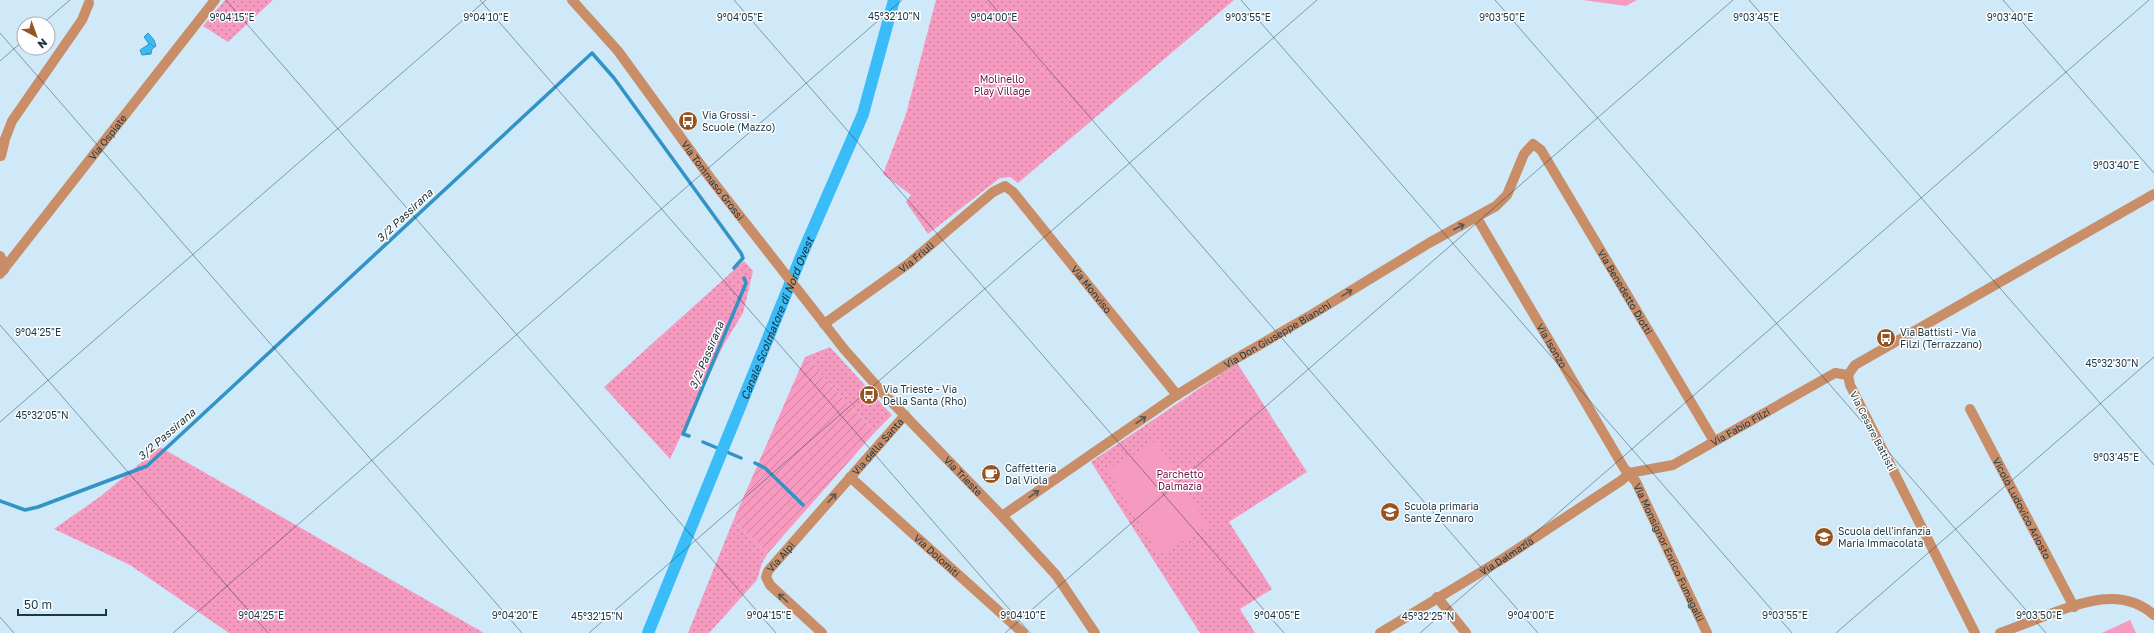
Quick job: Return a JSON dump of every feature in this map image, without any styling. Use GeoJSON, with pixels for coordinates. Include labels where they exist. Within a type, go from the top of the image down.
{"type":"FeatureCollection","features":[{"type":"Feature","properties":{"kind":"street","name":"Via Ospiate"},"geometry":{"type":"LineString","coordinates":[[1,271],[214,0]]}},
{"type":"Feature","properties":{"kind":"street","name":"Via Tommaso Grossi"},"geometry":{"type":"LineString","coordinates":[[572,0],[618,50],[711,179],[824,324]]}},
{"type":"Feature","properties":{"kind":"street"},"geometry":{"type":"LineString","coordinates":[[1,156],[4,139],[12,121],[82,20],[91,1]]}},
{"type":"Feature","properties":{"kind":"street","name":"Via Don Giuseppe Bianchi"},"geometry":{"type":"LineString","coordinates":[[1002,516],[1177,394],[1250,349],[1311,315],[1410,254],[1478,218],[1496,206],[1507,195],[1524,154],[1528,148],[1535,144]]}},
{"type":"Feature","properties":{"kind":"street","name":"Via Benedetto Diotti"},"geometry":{"type":"LineString","coordinates":[[1535,144],[1541,150],[1714,441]]}},
{"type":"Feature","properties":{"kind":"street","name":"Via Friuli"},"geometry":{"type":"LineString","coordinates":[[824,324],[897,272],[993,192],[1005,186]]}},
{"type":"Feature","properties":{"kind":"street","name":"Via Monviso"},"geometry":{"type":"LineString","coordinates":[[1005,186],[1013,192],[1177,394]]}},
{"type":"Feature","properties":{"kind":"street"},"geometry":{"type":"LineString","coordinates":[[1848,375],[1855,365],[2154,194]]}},
{"type":"Feature","properties":{"kind":"street","name":"Via Isonzo"},"geometry":{"type":"LineString","coordinates":[[1478,218],[1629,473]]}},
{"type":"Feature","properties":{"kind":"street"},"geometry":{"type":"LineString","coordinates":[[0,256],[4,263],[1,271]]}},
{"type":"Feature","properties":{"kind":"street","name":"Via Trieste"},"geometry":{"type":"LineString","coordinates":[[824,324],[854,360],[1002,516],[1056,576],[1090,631]]}},
{"type":"Feature","properties":{"kind":"street","name":"Via Fabio Filzi"},"geometry":{"type":"LineString","coordinates":[[1629,473],[1673,465],[1834,373],[1848,375]]}},
{"type":"Feature","properties":{"kind":"street","name":"Via Cesare Battisti"},"geometry":{"type":"LineString","coordinates":[[1848,375],[1850,386],[1975,633]]}},
{"type":"Feature","properties":{"kind":"street","name":"Vicolo Ludovico Ariosto"},"geometry":{"type":"LineString","coordinates":[[1970,409],[2074,607]]}},
{"type":"Feature","properties":{"kind":"street","name":"Via della Santa"},"geometry":{"type":"LineString","coordinates":[[850,477],[905,415]]}},
{"type":"Feature","properties":{"kind":"street","name":"Via Dalmazia"},"geometry":{"type":"LineString","coordinates":[[1380,633],[1437,597],[1500,561],[1588,504],[1622,480],[1629,473]]}},
{"type":"Feature","properties":{"kind":"street","name":"Via Monsignor Enrico Fumagalli"},"geometry":{"type":"LineString","coordinates":[[1629,473],[1646,501],[1707,633]]}},
{"type":"Feature","properties":{"kind":"street","name":"Via Alpi"},"geometry":{"type":"LineString","coordinates":[[822,633],[770,585],[766,577],[768,571],[775,562],[850,477]]}},
{"type":"Feature","properties":{"kind":"street","name":"Via Dolomiti"},"geometry":{"type":"LineString","coordinates":[[850,477],[1023,633]]}},
{"type":"Feature","properties":{"kind":"street"},"geometry":{"type":"LineString","coordinates":[[1437,597],[1466,633]]}},
{"type":"Feature","properties":{"kind":"street"},"geometry":{"type":"LineString","coordinates":[[2000,633],[2074,607],[2099,600],[2118,599],[2135,604],[2154,615]]}},
{"type":"Feature","properties":{"kind":"green space"},"geometry":{"type":"Polygon","coordinates":[[[225,0],[273,0],[228,42],[203,26],[225,0]]]}},
{"type":"Feature","properties":{"kind":"green space","name":"Molinello Play Village"},"geometry":{"type":"Polygon","coordinates":[[[936,0],[1234,0],[1018,183],[1010,177],[1000,178],[928,234],[906,202],[911,195],[883,174],[906,114],[936,0]]]}},
{"type":"Feature","properties":{"kind":"green space"},"geometry":{"type":"Polygon","coordinates":[[[1583,0],[1637,0],[1626,6],[1583,0]]]}},
{"type":"Feature","properties":{"kind":"green space"},"geometry":{"type":"Polygon","coordinates":[[[744,261],[753,271],[743,313],[723,346],[670,459],[604,387],[744,261]]]}},
{"type":"Feature","properties":{"kind":"green space"},"geometry":{"type":"Polygon","coordinates":[[[830,347],[892,415],[875,432],[805,357],[830,347]]]}},
{"type":"Feature","properties":{"kind":"green space"},"geometry":{"type":"Polygon","coordinates":[[[805,357],[875,432],[768,553],[733,521],[805,357]]]}},
{"type":"Feature","properties":{"kind":"green space","name":"Parchetto Dalmazia"},"geometry":{"type":"Polygon","coordinates":[[[1237,363],[1307,472],[1229,522],[1272,589],[1240,609],[1255,633],[1200,633],[1091,462],[1237,363]]]}},
{"type":"Feature","properties":{"kind":"green space"},"geometry":{"type":"Polygon","coordinates":[[[1156,441],[1208,526],[1159,555],[1107,470],[1156,441]]]}},
{"type":"Feature","properties":{"kind":"green space"},"geometry":{"type":"Polygon","coordinates":[[[160,447],[484,633],[229,633],[130,565],[54,529],[101,496],[160,447]]]}},
{"type":"Feature","properties":{"kind":"green space"},"geometry":{"type":"Polygon","coordinates":[[[733,521],[768,553],[762,563],[757,580],[709,633],[688,633],[733,521]]]}},
{"type":"Feature","properties":{"kind":"green space"},"geometry":{"type":"Polygon","coordinates":[[[2130,620],[2136,633],[2102,633],[2130,620]]]}},
{"type":"Feature","properties":{"kind":"water"},"geometry":{"type":"Polygon","coordinates":[[[148,33],[154,40],[156,46],[152,49],[151,54],[142,55],[140,50],[149,44],[144,37],[148,33]]]}},
{"type":"Feature","properties":{"kind":"waterway","name":"Canale Scolmatore di Nord Ovest"},"geometry":{"type":"LineString","coordinates":[[648,633],[803,252],[863,114],[894,0]]}},
{"type":"Feature","properties":{"kind":"waterway","name":"3/2 Passirana"},"geometry":{"type":"LineString","coordinates":[[0,501],[25,510],[38,507],[147,466],[592,53],[614,78],[741,253],[743,258],[734,268]]}},
{"type":"Feature","properties":{"kind":"waterway","name":"3/2 Passirana"},"geometry":{"type":"LineString","coordinates":[[689,436],[683,434],[746,283],[744,278]]}},
{"type":"Feature","properties":{"kind":"waterway","name":"3/2 Passirana"},"geometry":{"type":"LineString","coordinates":[[703,442],[741,458]]}},
{"type":"Feature","properties":{"kind":"waterway","name":"3/2 Passirana"},"geometry":{"type":"LineString","coordinates":[[755,463],[765,468],[803,505]]}},
{"type":"Feature","properties":{"kind":"place","name":"Via Grossi - Scuole (Mazzo)"},"geometry":{"type":"Point","coordinates":[688,121]}},
{"type":"Feature","properties":{"kind":"place","name":"Via Battisti - Via Filzi (Terrazzano)"},"geometry":{"type":"Point","coordinates":[1886,338]}},
{"type":"Feature","properties":{"kind":"place","name":"Via Trieste - Via Della Santa (Rho)"},"geometry":{"type":"Point","coordinates":[869,395]}},
{"type":"Feature","properties":{"kind":"place","name":"Caffetteria Dal Viola"},"geometry":{"type":"Point","coordinates":[991,474]}},
{"type":"Feature","properties":{"kind":"place","name":"Scuola primaria Sante Zennaro"},"geometry":{"type":"Point","coordinates":[1390,512]}},
{"type":"Feature","properties":{"kind":"place","name":"Scuola dell'infanzia Maria Immacolata"},"geometry":{"type":"Point","coordinates":[1824,537]}}]}
